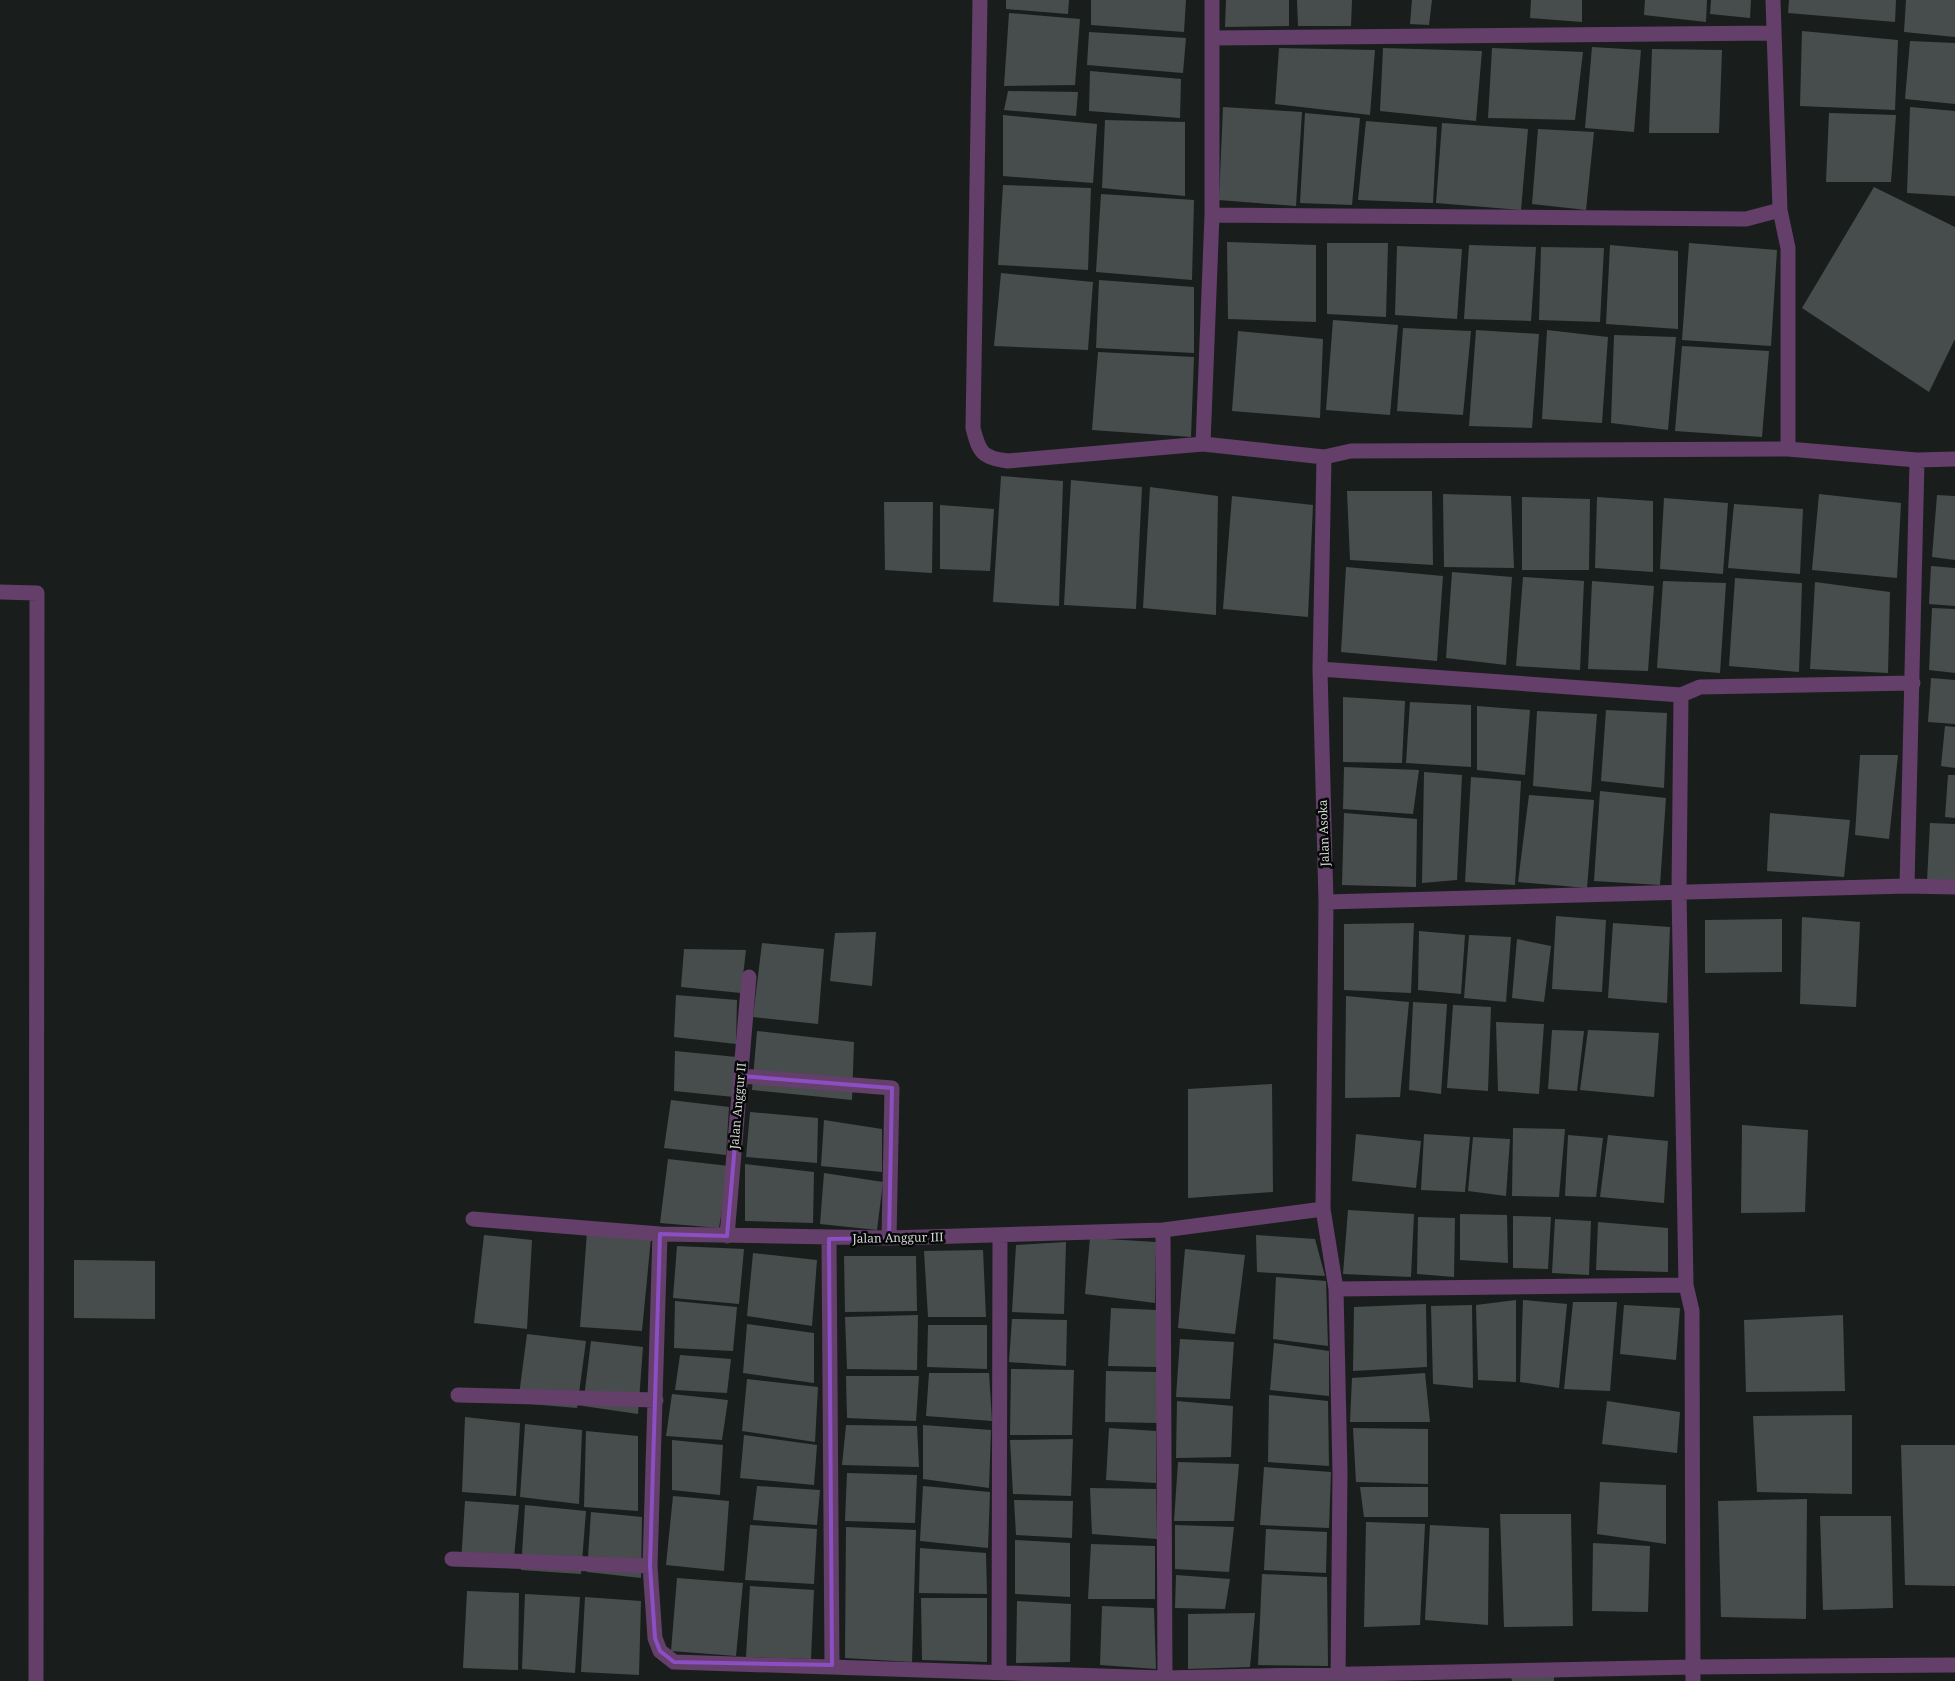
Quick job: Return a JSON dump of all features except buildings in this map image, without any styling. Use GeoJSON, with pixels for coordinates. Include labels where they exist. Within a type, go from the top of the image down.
{"type":"FeatureCollection","features":[{"type":"Feature","properties":{"kind":"street"},"geometry":{"type":"LineString","coordinates":[[980,0],[973,428],[978,448],[990,459],[1008,461],[1203,444],[1324,457],[1350,451],[1788,449],[1917,460],[1955,459]]}},
{"type":"Feature","properties":{"kind":"street"},"geometry":{"type":"LineString","coordinates":[[1203,444],[1212,215],[1212,0]]}},
{"type":"Feature","properties":{"kind":"street"},"geometry":{"type":"LineString","coordinates":[[1774,0],[1780,210],[1788,248],[1788,449]]}},
{"type":"Feature","properties":{"kind":"street"},"geometry":{"type":"LineString","coordinates":[[1212,38],[1774,34]]}},
{"type":"Feature","properties":{"kind":"street"},"geometry":{"type":"LineString","coordinates":[[1212,215],[1746,219],[1780,210]]}},
{"type":"Feature","properties":{"kind":"street","name":"Jalan Asoka"},"geometry":{"type":"LineString","coordinates":[[1324,457],[1320,669],[1326,902],[1322,1209],[1336,1289],[1340,1472],[1338,1678]]}},
{"type":"Feature","properties":{"kind":"street"},"geometry":{"type":"LineString","coordinates":[[1907,886],[1917,460]]}},
{"type":"Feature","properties":{"kind":"street"},"geometry":{"type":"LineString","coordinates":[[0,592],[38,593],[36,1681]]}},
{"type":"Feature","properties":{"kind":"street"},"geometry":{"type":"LineString","coordinates":[[1320,669],[1682,695],[1700,688],[1913,683]]}},
{"type":"Feature","properties":{"kind":"street"},"geometry":{"type":"LineString","coordinates":[[1682,695],[1679,892],[1686,1285],[1692,1311],[1692,1674]]}},
{"type":"Feature","properties":{"kind":"street"},"geometry":{"type":"LineString","coordinates":[[1326,902],[1907,886],[1955,888]]}},
{"type":"Feature","properties":{"kind":"street","name":"Jalan Anggur II"},"geometry":{"type":"LineString","coordinates":[[727,1236],[749,977]]}},
{"type":"Feature","properties":{"kind":"street"},"geometry":{"type":"LineString","coordinates":[[741,1076],[892,1088],[889,1238]]}},
{"type":"Feature","properties":{"kind":"street","name":"Jalan Anggur III"},"geometry":{"type":"LineString","coordinates":[[473,1219],[660,1234],[830,1239],[1000,1236],[1163,1230],[1322,1209]]}},
{"type":"Feature","properties":{"kind":"street"},"geometry":{"type":"LineString","coordinates":[[1163,1230],[1165,1678]]}},
{"type":"Feature","properties":{"kind":"street"},"geometry":{"type":"LineString","coordinates":[[660,1234],[650,1566],[655,1638],[660,1650],[674,1662],[1165,1678],[1692,1674],[1955,1665]]}},
{"type":"Feature","properties":{"kind":"street"},"geometry":{"type":"LineString","coordinates":[[999,1672],[1000,1236]]}},
{"type":"Feature","properties":{"kind":"street"},"geometry":{"type":"LineString","coordinates":[[830,1239],[832,1666]]}},
{"type":"Feature","properties":{"kind":"street"},"geometry":{"type":"LineString","coordinates":[[1336,1289],[1686,1285]]}},
{"type":"Feature","properties":{"kind":"street"},"geometry":{"type":"LineString","coordinates":[[458,1395],[656,1400]]}},
{"type":"Feature","properties":{"kind":"street"},"geometry":{"type":"LineString","coordinates":[[452,1559],[650,1566]]}},
{"type":"Feature","properties":{"kind":"highlighted area"},"geometry":{"type":"Polygon","coordinates":[[[741,1076],[892,1088],[889,1238],[829,1239],[832,1665],[674,1662],[660,1651],[655,1638],[650,1566],[660,1234],[727,1236],[741,1076]]]}}]}
